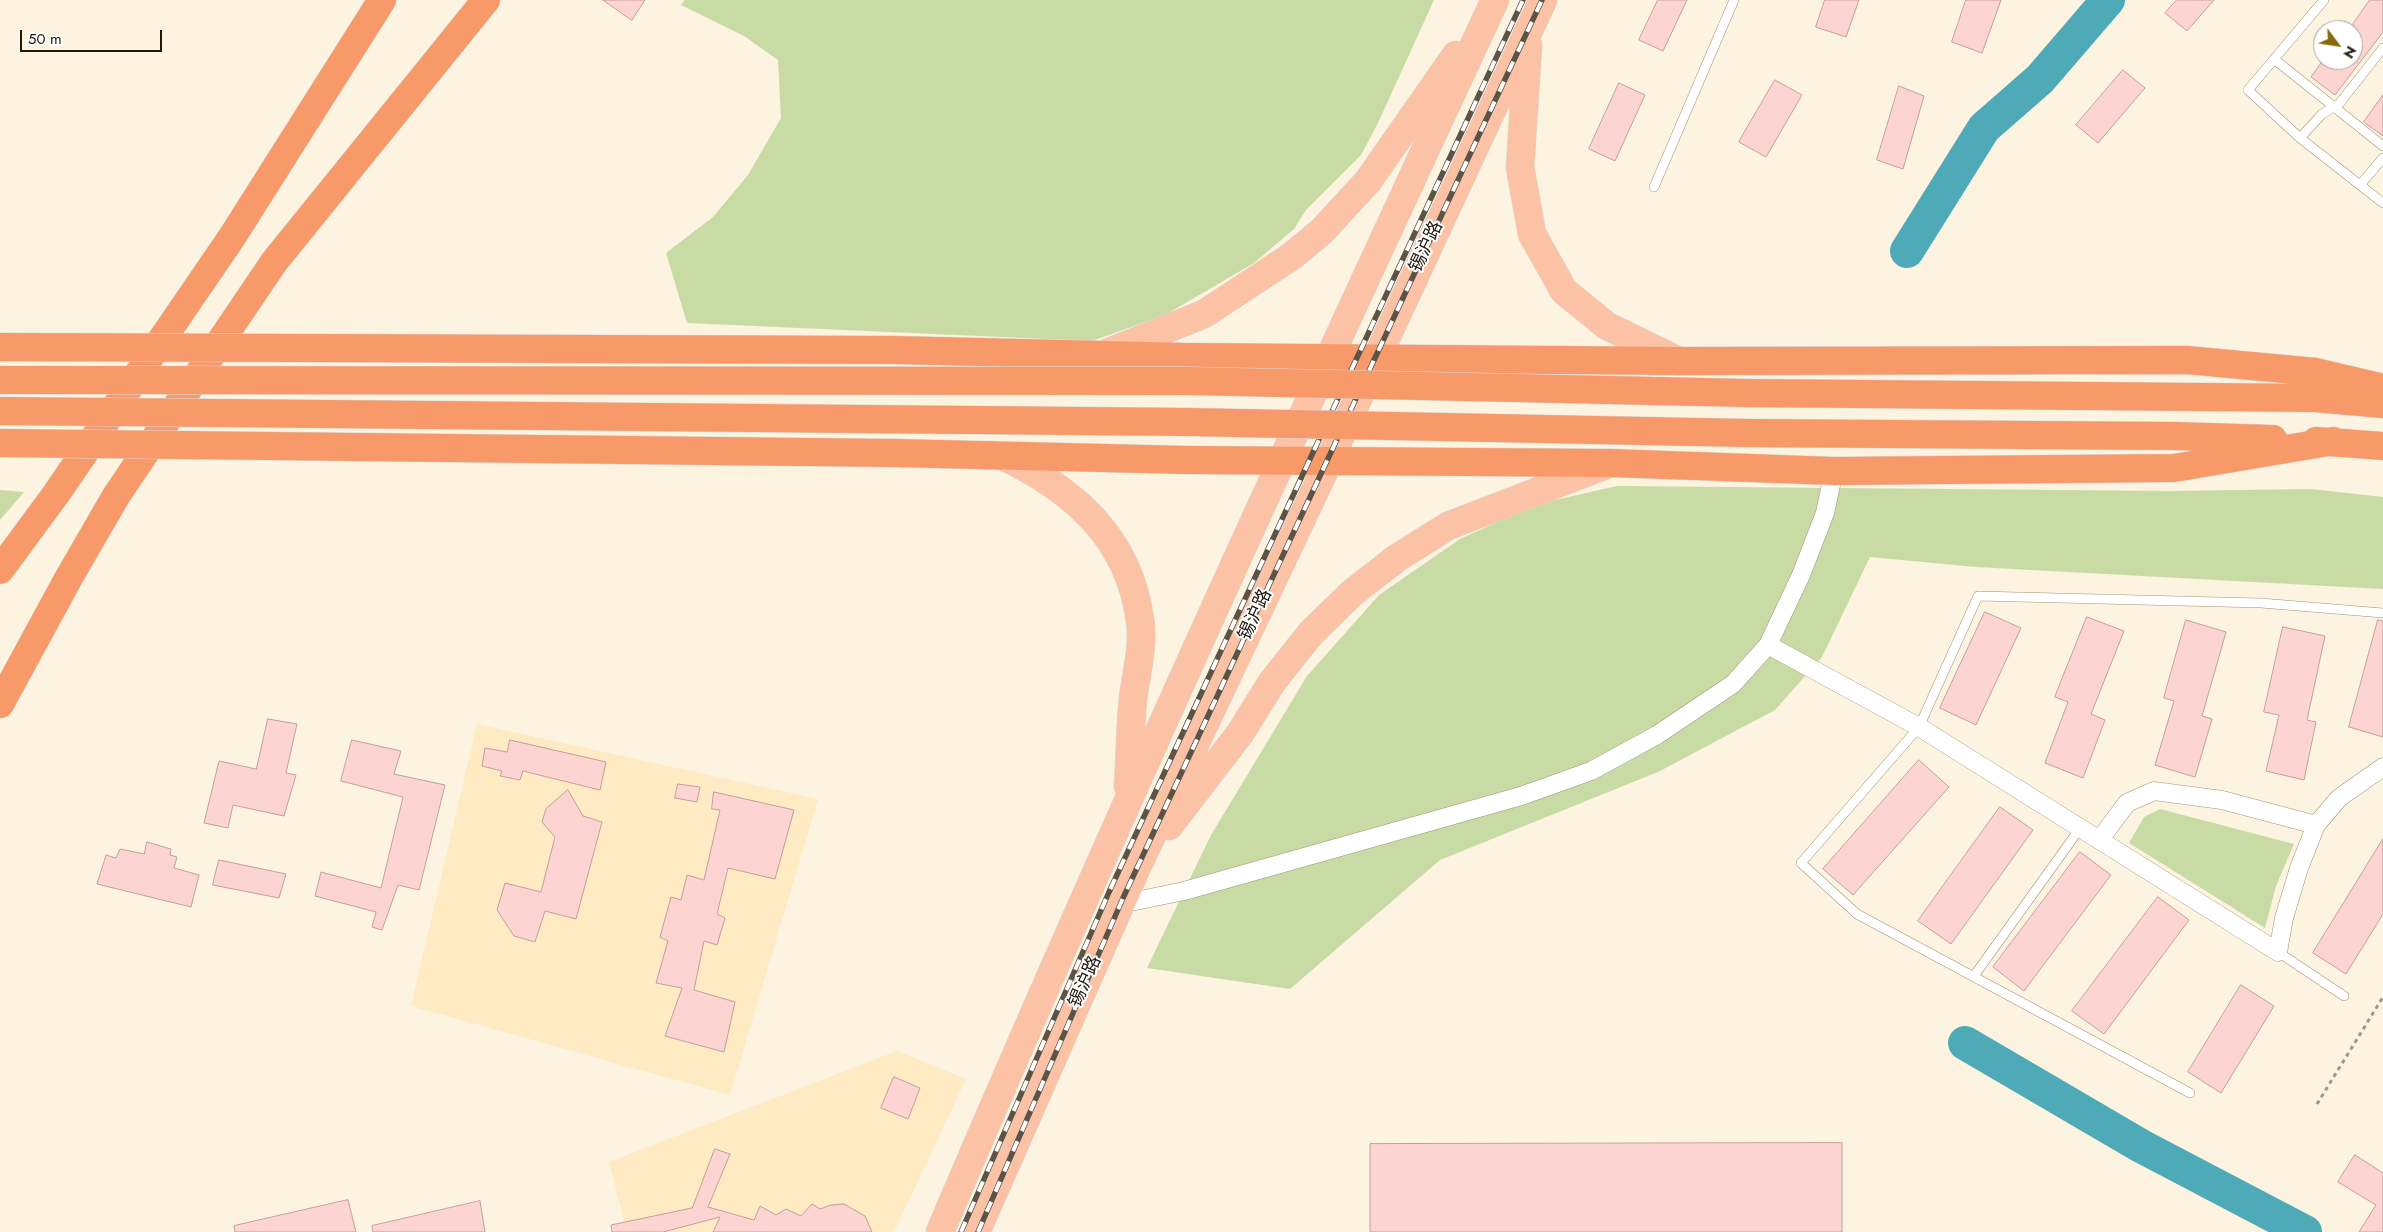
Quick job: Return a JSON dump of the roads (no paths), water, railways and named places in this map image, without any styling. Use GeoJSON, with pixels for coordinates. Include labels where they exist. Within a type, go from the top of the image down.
{"type":"FeatureCollection","features":[{"type":"Feature","properties":{"kind":"highway"},"geometry":{"type":"LineString","coordinates":[[0,570],[56,494],[232,237],[382,0]]}},
{"type":"Feature","properties":{"kind":"highway"},"geometry":{"type":"LineString","coordinates":[[0,704],[35,638],[116,496],[274,262],[486,0]]}},
{"type":"Feature","properties":{"kind":"highway"},"geometry":{"type":"LineString","coordinates":[[0,347],[894,350],[1102,355],[1679,361],[2187,360],[2316,372],[2383,388]]}},
{"type":"Feature","properties":{"kind":"highway"},"geometry":{"type":"LineString","coordinates":[[0,380],[1188,381],[1748,393],[2306,398],[2383,404]]}},
{"type":"Feature","properties":{"kind":"highway"},"geometry":{"type":"LineString","coordinates":[[0,411],[1188,422],[1747,433],[2174,436],[2334,441],[2383,446]]}},
{"type":"Feature","properties":{"kind":"highway"},"geometry":{"type":"LineString","coordinates":[[0,443],[894,453],[1329,461],[1611,463],[1834,471],[2174,468],[2334,441]]}},
{"type":"Feature","properties":{"kind":"main road","name":"锡沪路"},"geometry":{"type":"LineString","coordinates":[[976,1232],[1136,869],[1329,461],[1375,357],[1543,0]]}},
{"type":"Feature","properties":{"kind":"main road","name":"锡沪路"},"geometry":{"type":"LineString","coordinates":[[940,1232],[1127,801],[1284,460],[1328,358],[1494,2]]}},
{"type":"Feature","properties":{"kind":"main road"},"geometry":{"type":"LineString","coordinates":[[1102,355],[1204,314],[1292,256],[1322,231],[1368,181],[1398,135],[1494,2]]}},
{"type":"Feature","properties":{"kind":"main road"},"geometry":{"type":"LineString","coordinates":[[1529,30],[1520,167],[1532,234],[1564,291],[1608,326],[1679,361]]}},
{"type":"Feature","properties":{"kind":"main road"},"geometry":{"type":"LineString","coordinates":[[1003,456],[1044,477],[1065,492],[1091,515],[1113,543],[1130,580],[1140,621],[1140,658],[1133,698],[1127,801]]}},
{"type":"Feature","properties":{"kind":"main road"},"geometry":{"type":"LineString","coordinates":[[1136,869],[1241,732],[1272,682],[1311,633],[1352,593],[1397,558],[1448,526],[1503,503],[1611,463]]}},
{"type":"Feature","properties":{"kind":"street"},"geometry":{"type":"LineString","coordinates":[[1121,904],[1184,891],[1521,796],[1591,771],[1657,735],[1734,684],[1768,646],[1801,575],[1826,513],[1834,471]]}},
{"type":"Feature","properties":{"kind":"street"},"geometry":{"type":"LineString","coordinates":[[1768,646],[1919,727],[2278,952],[2284,918],[2298,868],[2316,825],[2339,798],[2383,767]]}},
{"type":"Feature","properties":{"kind":"street"},"geometry":{"type":"LineString","coordinates":[[2100,839],[2127,803],[2154,791],[2222,800],[2316,825]]}},
{"type":"Feature","properties":{"kind":"lane"},"geometry":{"type":"LineString","coordinates":[[1654,187],[1734,0]]}},
{"type":"Feature","properties":{"kind":"lane"},"geometry":{"type":"LineString","coordinates":[[2324,0],[2248,90],[2300,138],[2383,203]]}},
{"type":"Feature","properties":{"kind":"lane"},"geometry":{"type":"LineString","coordinates":[[2300,138],[2322,114],[2339,104],[2383,48]]}},
{"type":"Feature","properties":{"kind":"lane"},"geometry":{"type":"LineString","coordinates":[[2274,59],[2383,146]]}},
{"type":"Feature","properties":{"kind":"lane"},"geometry":{"type":"LineString","coordinates":[[2360,185],[2383,158]]}},
{"type":"Feature","properties":{"kind":"lane"},"geometry":{"type":"LineString","coordinates":[[2190,1093],[1857,914],[1801,864],[1919,727],[1978,596],[2261,603],[2383,613]]}},
{"type":"Feature","properties":{"kind":"lane"},"geometry":{"type":"LineString","coordinates":[[1974,976],[2081,827]]}},
{"type":"Feature","properties":{"kind":"lane"},"geometry":{"type":"LineString","coordinates":[[2278,952],[2344,996]]}},
{"type":"Feature","properties":{"kind":"waterway"},"geometry":{"type":"LineString","coordinates":[[1907,251],[1984,128],[2040,79],[2108,0]]}},
{"type":"Feature","properties":{"kind":"waterway"},"geometry":{"type":"LineString","coordinates":[[1965,1043],[2141,1146],[2305,1232]]}},
{"type":"Feature","properties":{"kind":"railway"},"geometry":{"type":"LineString","coordinates":[[961,1232],[1109,892],[1523,0]]}},
{"type":"Feature","properties":{"kind":"railway"},"geometry":{"type":"LineString","coordinates":[[978,1232],[1123,898],[1542,0]]}}]}
